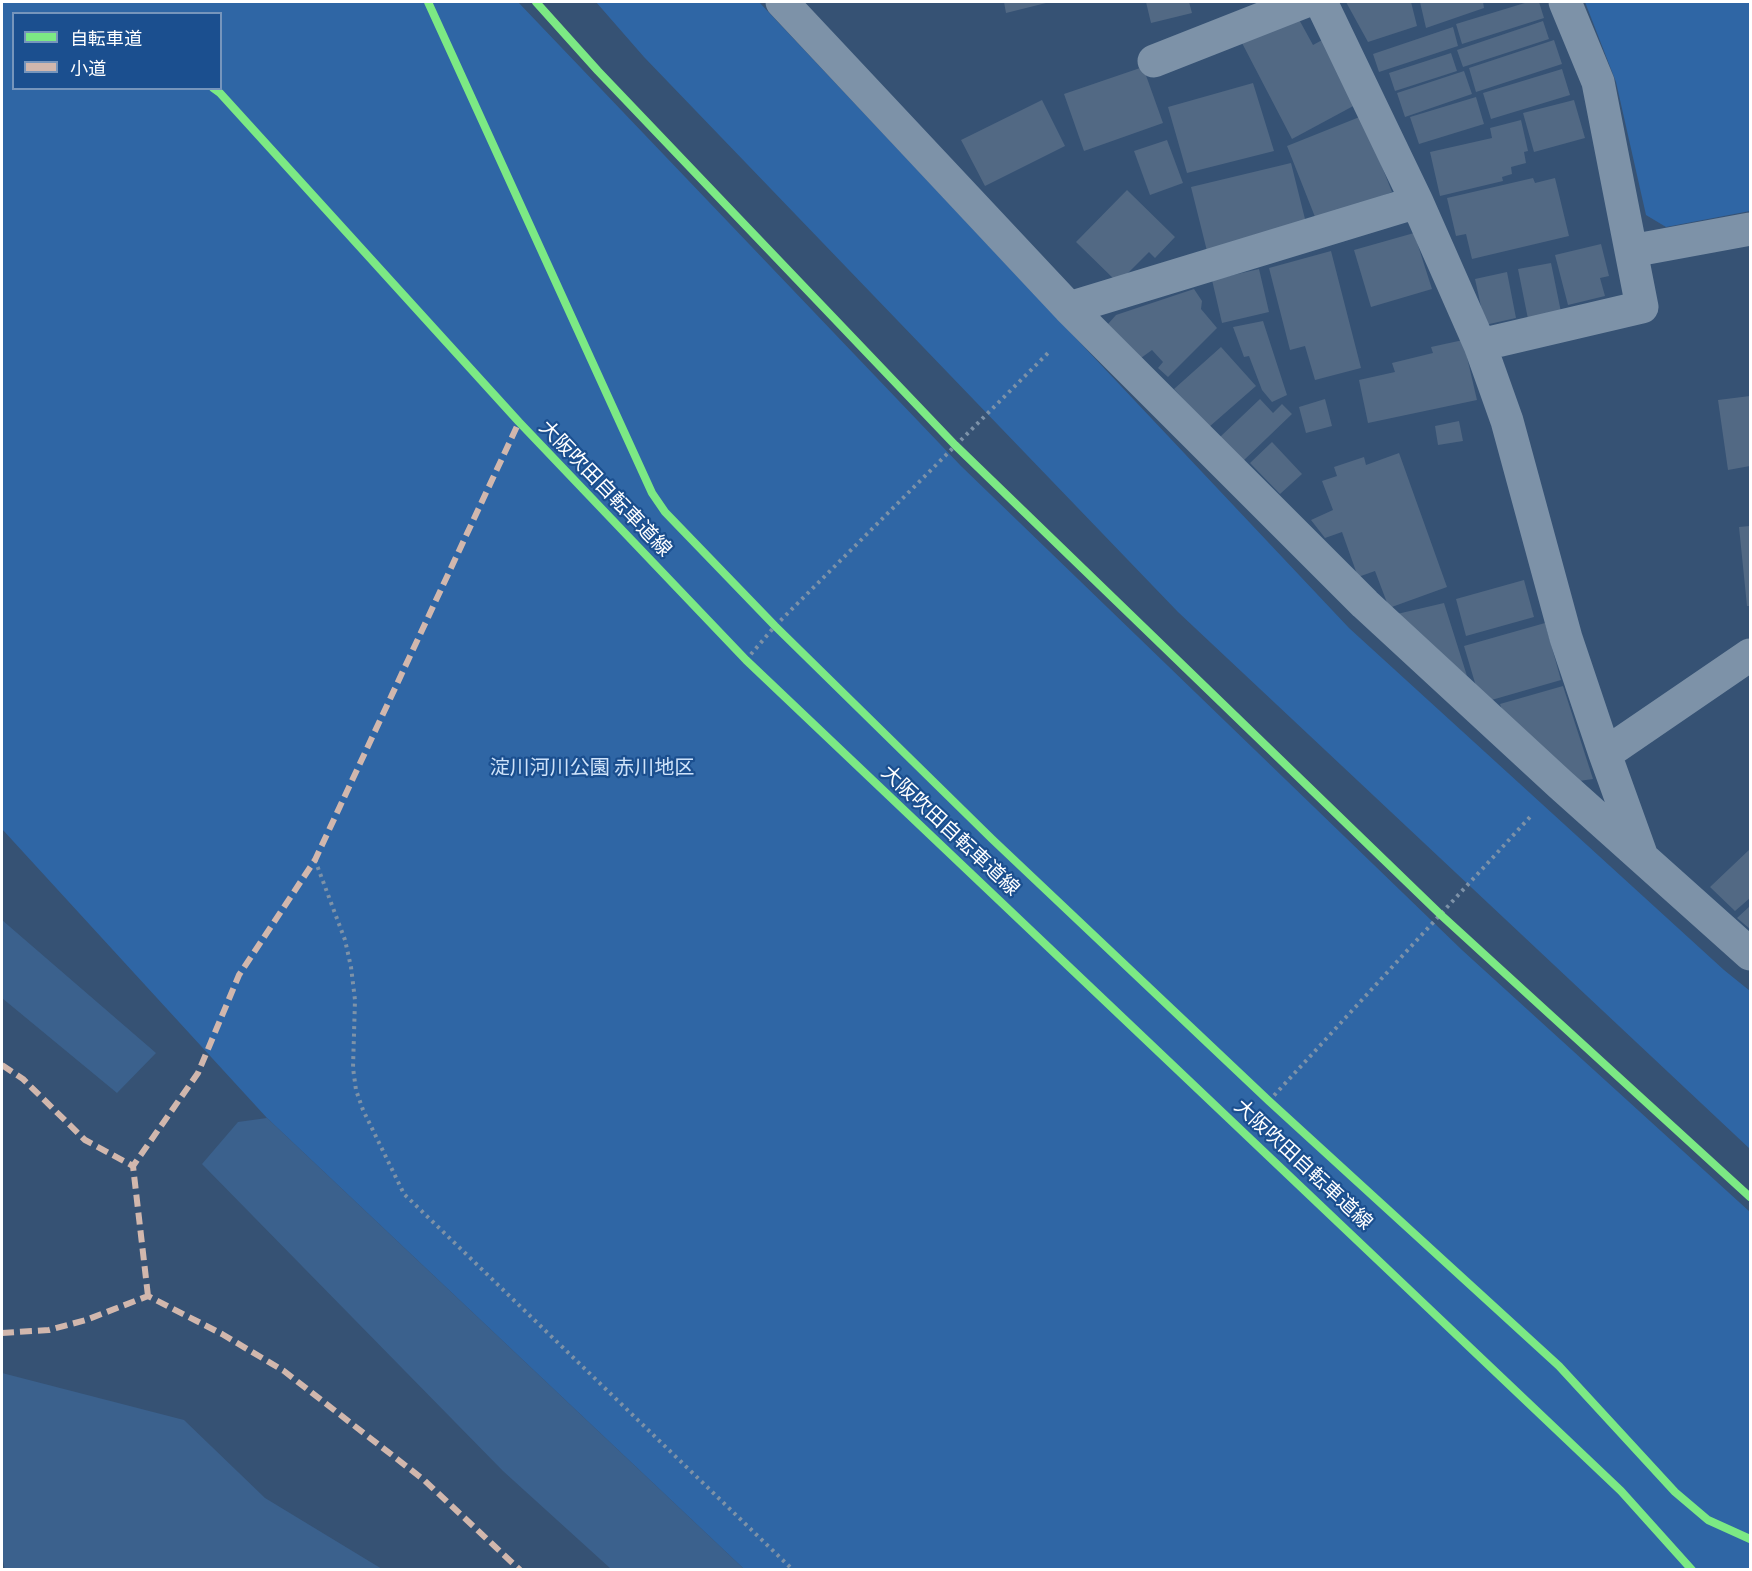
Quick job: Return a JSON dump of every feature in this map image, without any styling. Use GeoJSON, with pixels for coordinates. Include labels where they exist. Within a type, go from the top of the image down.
{"type":"FeatureCollection","features":[{"type":"Feature","properties":{"kind":"street"},"geometry":{"type":"LineString","coordinates":[[782,2],[1075,314],[1365,604],[1560,784],[1750,954]]}},
{"type":"Feature","properties":{"kind":"street"},"geometry":{"type":"LineString","coordinates":[[1154,61],[1304,2]]}},
{"type":"Feature","properties":{"kind":"street"},"geometry":{"type":"LineString","coordinates":[[1321,2],[1417,202],[1480,345],[1507,421],[1566,638],[1642,857]]}},
{"type":"Feature","properties":{"kind":"street"},"geometry":{"type":"LineString","coordinates":[[1480,345],[1642,307],[1598,82],[1565,2]]}},
{"type":"Feature","properties":{"kind":"street"},"geometry":{"type":"LineString","coordinates":[[1075,314],[1417,202]]}},
{"type":"Feature","properties":{"kind":"street"},"geometry":{"type":"LineString","coordinates":[[1631,251],[1750,229]]}},
{"type":"Feature","properties":{"kind":"street"},"geometry":{"type":"LineString","coordinates":[[1605,754],[1750,656]]}},
{"type":"Feature","properties":{"kind":"path"},"geometry":{"type":"LineString","coordinates":[[746,660],[776,626],[955,446],[1075,314]]}},
{"type":"Feature","properties":{"kind":"path"},"geometry":{"type":"LineString","coordinates":[[947,437],[964,454]]}},
{"type":"Feature","properties":{"kind":"path"},"geometry":{"type":"LineString","coordinates":[[768,618],[784,634]]}},
{"type":"Feature","properties":{"kind":"path"},"geometry":{"type":"LineString","coordinates":[[738,652],[755,668]]}},
{"type":"Feature","properties":{"kind":"path"},"geometry":{"type":"LineString","coordinates":[[1269,1101],[1560,784]]}},
{"type":"Feature","properties":{"kind":"path"},"geometry":{"type":"LineString","coordinates":[[315,860],[345,940],[351,967],[355,1000],[352,1068],[356,1090],[363,1110],[404,1194],[792,1569]]}},
{"type":"Feature","properties":{"kind":"path"},"geometry":{"type":"LineString","coordinates":[[1432,906],[1449,923]]}},
{"type":"Feature","properties":{"kind":"green space","name":"淀川河川公園 赤川地区"},"geometry":{"type":"Polygon","coordinates":[[[2,2],[518,2],[961,466],[1462,950],[1750,1212],[1750,1569],[744,1569],[267,1118],[2,829],[2,2]]]}},
{"type":"Feature","properties":{"kind":"green space"},"geometry":{"type":"Polygon","coordinates":[[[596,2],[759,2],[1349,628],[1724,970],[1750,991],[1750,1149],[1178,612],[644,57],[596,2]]]}},
{"type":"Feature","properties":{"kind":"green space"},"geometry":{"type":"Polygon","coordinates":[[[1585,2],[1750,2],[1750,211],[1666,227],[1646,215],[1616,82],[1585,2]]]}},
{"type":"Feature","properties":{"kind":"shaded area"},"geometry":{"type":"Polygon","coordinates":[[[2,920],[156,1053],[117,1093],[2,998],[2,920]]]}},
{"type":"Feature","properties":{"kind":"shaded area"},"geometry":{"type":"Polygon","coordinates":[[[267,1118],[744,1569],[611,1569],[503,1471],[202,1164],[238,1122],[267,1118]]]}},
{"type":"Feature","properties":{"kind":"shaded area"},"geometry":{"type":"Polygon","coordinates":[[[2,1373],[184,1420],[265,1498],[382,1569],[5,1569],[2,1557],[2,1373]]]}},
{"type":"Feature","properties":{"kind":"building"},"geometry":{"type":"Polygon","coordinates":[[[1004,2],[1050,2],[1006,13],[1004,2]]]}},
{"type":"Feature","properties":{"kind":"building"},"geometry":{"type":"Polygon","coordinates":[[[1146,2],[1189,2],[1192,13],[1151,23],[1146,2]]]}},
{"type":"Feature","properties":{"kind":"building"},"geometry":{"type":"Polygon","coordinates":[[[1346,2],[1411,2],[1417,26],[1368,42],[1346,2]]]}},
{"type":"Feature","properties":{"kind":"building"},"geometry":{"type":"Polygon","coordinates":[[[1420,2],[1483,2],[1484,8],[1426,28],[1420,2]]]}},
{"type":"Feature","properties":{"kind":"building"},"geometry":{"type":"Polygon","coordinates":[[[1528,2],[1539,2],[1544,18],[1462,44],[1456,24],[1528,2]]]}},
{"type":"Feature","properties":{"kind":"building"},"geometry":{"type":"Polygon","coordinates":[[[1296,14],[1313,45],[1324,39],[1357,104],[1292,139],[1242,43],[1296,14]]]}},
{"type":"Feature","properties":{"kind":"building"},"geometry":{"type":"Polygon","coordinates":[[[1543,21],[1549,39],[1463,67],[1457,50],[1543,21]]]}},
{"type":"Feature","properties":{"kind":"building"},"geometry":{"type":"Polygon","coordinates":[[[1453,27],[1458,46],[1379,72],[1373,54],[1453,27]]]}},
{"type":"Feature","properties":{"kind":"building"},"geometry":{"type":"Polygon","coordinates":[[[1554,40],[1562,64],[1476,92],[1469,68],[1554,40]]]}},
{"type":"Feature","properties":{"kind":"building"},"geometry":{"type":"Polygon","coordinates":[[[1451,53],[1457,71],[1395,91],[1389,73],[1451,53]]]}},
{"type":"Feature","properties":{"kind":"building"},"geometry":{"type":"Polygon","coordinates":[[[1143,67],[1163,123],[1084,151],[1064,94],[1143,67]]]}},
{"type":"Feature","properties":{"kind":"building"},"geometry":{"type":"Polygon","coordinates":[[[1562,69],[1570,95],[1491,119],[1483,93],[1562,69]]]}},
{"type":"Feature","properties":{"kind":"building"},"geometry":{"type":"Polygon","coordinates":[[[1464,71],[1472,94],[1405,117],[1397,93],[1464,71]]]}},
{"type":"Feature","properties":{"kind":"building"},"geometry":{"type":"Polygon","coordinates":[[[1253,83],[1274,151],[1187,173],[1168,107],[1253,83]]]}},
{"type":"Feature","properties":{"kind":"building"},"geometry":{"type":"Polygon","coordinates":[[[1476,97],[1484,124],[1419,144],[1410,117],[1476,97]]]}},
{"type":"Feature","properties":{"kind":"building"},"geometry":{"type":"Polygon","coordinates":[[[1042,100],[1065,146],[985,186],[961,140],[1042,100]]]}},
{"type":"Feature","properties":{"kind":"building"},"geometry":{"type":"Polygon","coordinates":[[[1574,100],[1585,138],[1534,152],[1523,113],[1574,100]]]}},
{"type":"Feature","properties":{"kind":"building"},"geometry":{"type":"Polygon","coordinates":[[[1362,116],[1392,192],[1317,222],[1287,146],[1362,116]]]}},
{"type":"Feature","properties":{"kind":"building"},"geometry":{"type":"Polygon","coordinates":[[[1521,120],[1528,151],[1524,152],[1526,163],[1511,167],[1512,174],[1502,177],[1503,181],[1440,196],[1430,152],[1492,138],[1490,128],[1521,120]]]}},
{"type":"Feature","properties":{"kind":"building"},"geometry":{"type":"Polygon","coordinates":[[[1167,140],[1183,183],[1150,195],[1134,151],[1167,140]]]}},
{"type":"Feature","properties":{"kind":"building"},"geometry":{"type":"Polygon","coordinates":[[[1291,163],[1307,227],[1207,251],[1191,187],[1291,163]]]}},
{"type":"Feature","properties":{"kind":"building"},"geometry":{"type":"Polygon","coordinates":[[[1533,178],[1535,183],[1555,178],[1569,236],[1472,259],[1466,234],[1456,236],[1447,198],[1533,178]]]}},
{"type":"Feature","properties":{"kind":"building"},"geometry":{"type":"Polygon","coordinates":[[[1127,190],[1175,237],[1155,258],[1149,252],[1118,283],[1076,242],[1127,190]]]}},
{"type":"Feature","properties":{"kind":"building"},"geometry":{"type":"Polygon","coordinates":[[[1414,233],[1432,289],[1371,307],[1354,250],[1414,233]]]}},
{"type":"Feature","properties":{"kind":"building"},"geometry":{"type":"Polygon","coordinates":[[[1601,244],[1609,276],[1600,278],[1605,296],[1568,305],[1555,255],[1601,244]]]}},
{"type":"Feature","properties":{"kind":"building"},"geometry":{"type":"Polygon","coordinates":[[[1331,251],[1361,368],[1315,380],[1305,346],[1290,350],[1269,268],[1331,251]]]}},
{"type":"Feature","properties":{"kind":"building"},"geometry":{"type":"Polygon","coordinates":[[[1551,263],[1561,312],[1528,319],[1518,269],[1551,263]]]}},
{"type":"Feature","properties":{"kind":"building"},"geometry":{"type":"Polygon","coordinates":[[[1259,269],[1269,312],[1222,323],[1212,280],[1259,269]]]}},
{"type":"Feature","properties":{"kind":"building"},"geometry":{"type":"Polygon","coordinates":[[[1507,272],[1516,318],[1485,325],[1475,279],[1507,272]]]}},
{"type":"Feature","properties":{"kind":"building"},"geometry":{"type":"Polygon","coordinates":[[[1194,289],[1202,301],[1201,309],[1217,328],[1168,377],[1158,368],[1163,362],[1152,350],[1141,358],[1108,324],[1116,315],[1194,289]]]}},
{"type":"Feature","properties":{"kind":"building"},"geometry":{"type":"Polygon","coordinates":[[[1263,321],[1287,395],[1272,402],[1262,390],[1249,356],[1244,357],[1233,327],[1263,321]]]}},
{"type":"Feature","properties":{"kind":"building"},"geometry":{"type":"Polygon","coordinates":[[[1463,340],[1477,400],[1368,423],[1359,380],[1395,372],[1392,363],[1433,353],[1431,347],[1463,340]]]}},
{"type":"Feature","properties":{"kind":"building"},"geometry":{"type":"Polygon","coordinates":[[[1221,347],[1256,386],[1209,427],[1174,389],[1221,347]]]}},
{"type":"Feature","properties":{"kind":"building"},"geometry":{"type":"Polygon","coordinates":[[[1750,396],[1750,466],[1728,470],[1718,400],[1750,396]]]}},
{"type":"Feature","properties":{"kind":"building"},"geometry":{"type":"Polygon","coordinates":[[[1260,399],[1273,413],[1282,404],[1292,414],[1243,461],[1220,437],[1260,399]]]}},
{"type":"Feature","properties":{"kind":"building"},"geometry":{"type":"Polygon","coordinates":[[[1325,399],[1332,426],[1306,433],[1299,407],[1325,399]]]}},
{"type":"Feature","properties":{"kind":"building"},"geometry":{"type":"Polygon","coordinates":[[[1459,421],[1463,441],[1438,445],[1435,426],[1459,421]]]}},
{"type":"Feature","properties":{"kind":"building"},"geometry":{"type":"Polygon","coordinates":[[[1272,442],[1302,474],[1280,494],[1250,463],[1272,442]]]}},
{"type":"Feature","properties":{"kind":"building"},"geometry":{"type":"Polygon","coordinates":[[[1399,453],[1447,587],[1389,608],[1375,571],[1358,577],[1342,532],[1325,538],[1311,520],[1333,510],[1322,481],[1337,476],[1334,467],[1364,457],[1366,465],[1399,453]]]}},
{"type":"Feature","properties":{"kind":"building"},"geometry":{"type":"Polygon","coordinates":[[[1750,526],[1750,606],[1747,606],[1739,527],[1750,526]]]}},
{"type":"Feature","properties":{"kind":"building"},"geometry":{"type":"Polygon","coordinates":[[[1524,580],[1534,617],[1466,636],[1456,599],[1524,580]]]}},
{"type":"Feature","properties":{"kind":"building"},"geometry":{"type":"Polygon","coordinates":[[[1444,603],[1467,676],[1397,614],[1444,603]]]}},
{"type":"Feature","properties":{"kind":"building"},"geometry":{"type":"Polygon","coordinates":[[[1545,623],[1561,680],[1488,701],[1478,693],[1464,646],[1545,623]]]}},
{"type":"Feature","properties":{"kind":"building"},"geometry":{"type":"Polygon","coordinates":[[[1563,686],[1593,779],[1579,781],[1506,721],[1500,704],[1563,686]]]}},
{"type":"Feature","properties":{"kind":"building"},"geometry":{"type":"Polygon","coordinates":[[[1750,849],[1750,898],[1735,911],[1710,887],[1750,849]]]}},
{"type":"Feature","properties":{"kind":"building"},"geometry":{"type":"Polygon","coordinates":[[[1750,906],[1750,929],[1737,918],[1750,906]]]}},
{"type":"Feature","properties":{"kind":"marked path"},"geometry":{"type":"LineString","coordinates":[[148,1296],[133,1166],[198,1073],[239,975],[315,860],[519,422]]}},
{"type":"Feature","properties":{"kind":"marked path"},"geometry":{"type":"LineString","coordinates":[[2,1065],[23,1079],[85,1140],[133,1166]]}},
{"type":"Feature","properties":{"kind":"marked path"},"geometry":{"type":"LineString","coordinates":[[2,1333],[49,1330],[86,1320],[148,1296],[222,1334],[284,1371],[424,1480],[520,1570]]}},
{"type":"Feature","properties":{"kind":"cycle path","name":"大阪吹田自転車道線"},"geometry":{"type":"LineString","coordinates":[[428,2],[652,493],[665,512],[775,626],[992,839],[1269,1101],[1559,1366],[1675,1492],[1708,1520],[1750,1539]]}},
{"type":"Feature","properties":{"kind":"cycle path"},"geometry":{"type":"LineString","coordinates":[[536,2],[598,71],[955,445],[1441,915],[1750,1197]]}},
{"type":"Feature","properties":{"kind":"cycle path","name":"大阪吹田自転車道線"},"geometry":{"type":"LineString","coordinates":[[216,90],[519,422],[746,660],[1621,1491],[1692,1570]]}}]}
